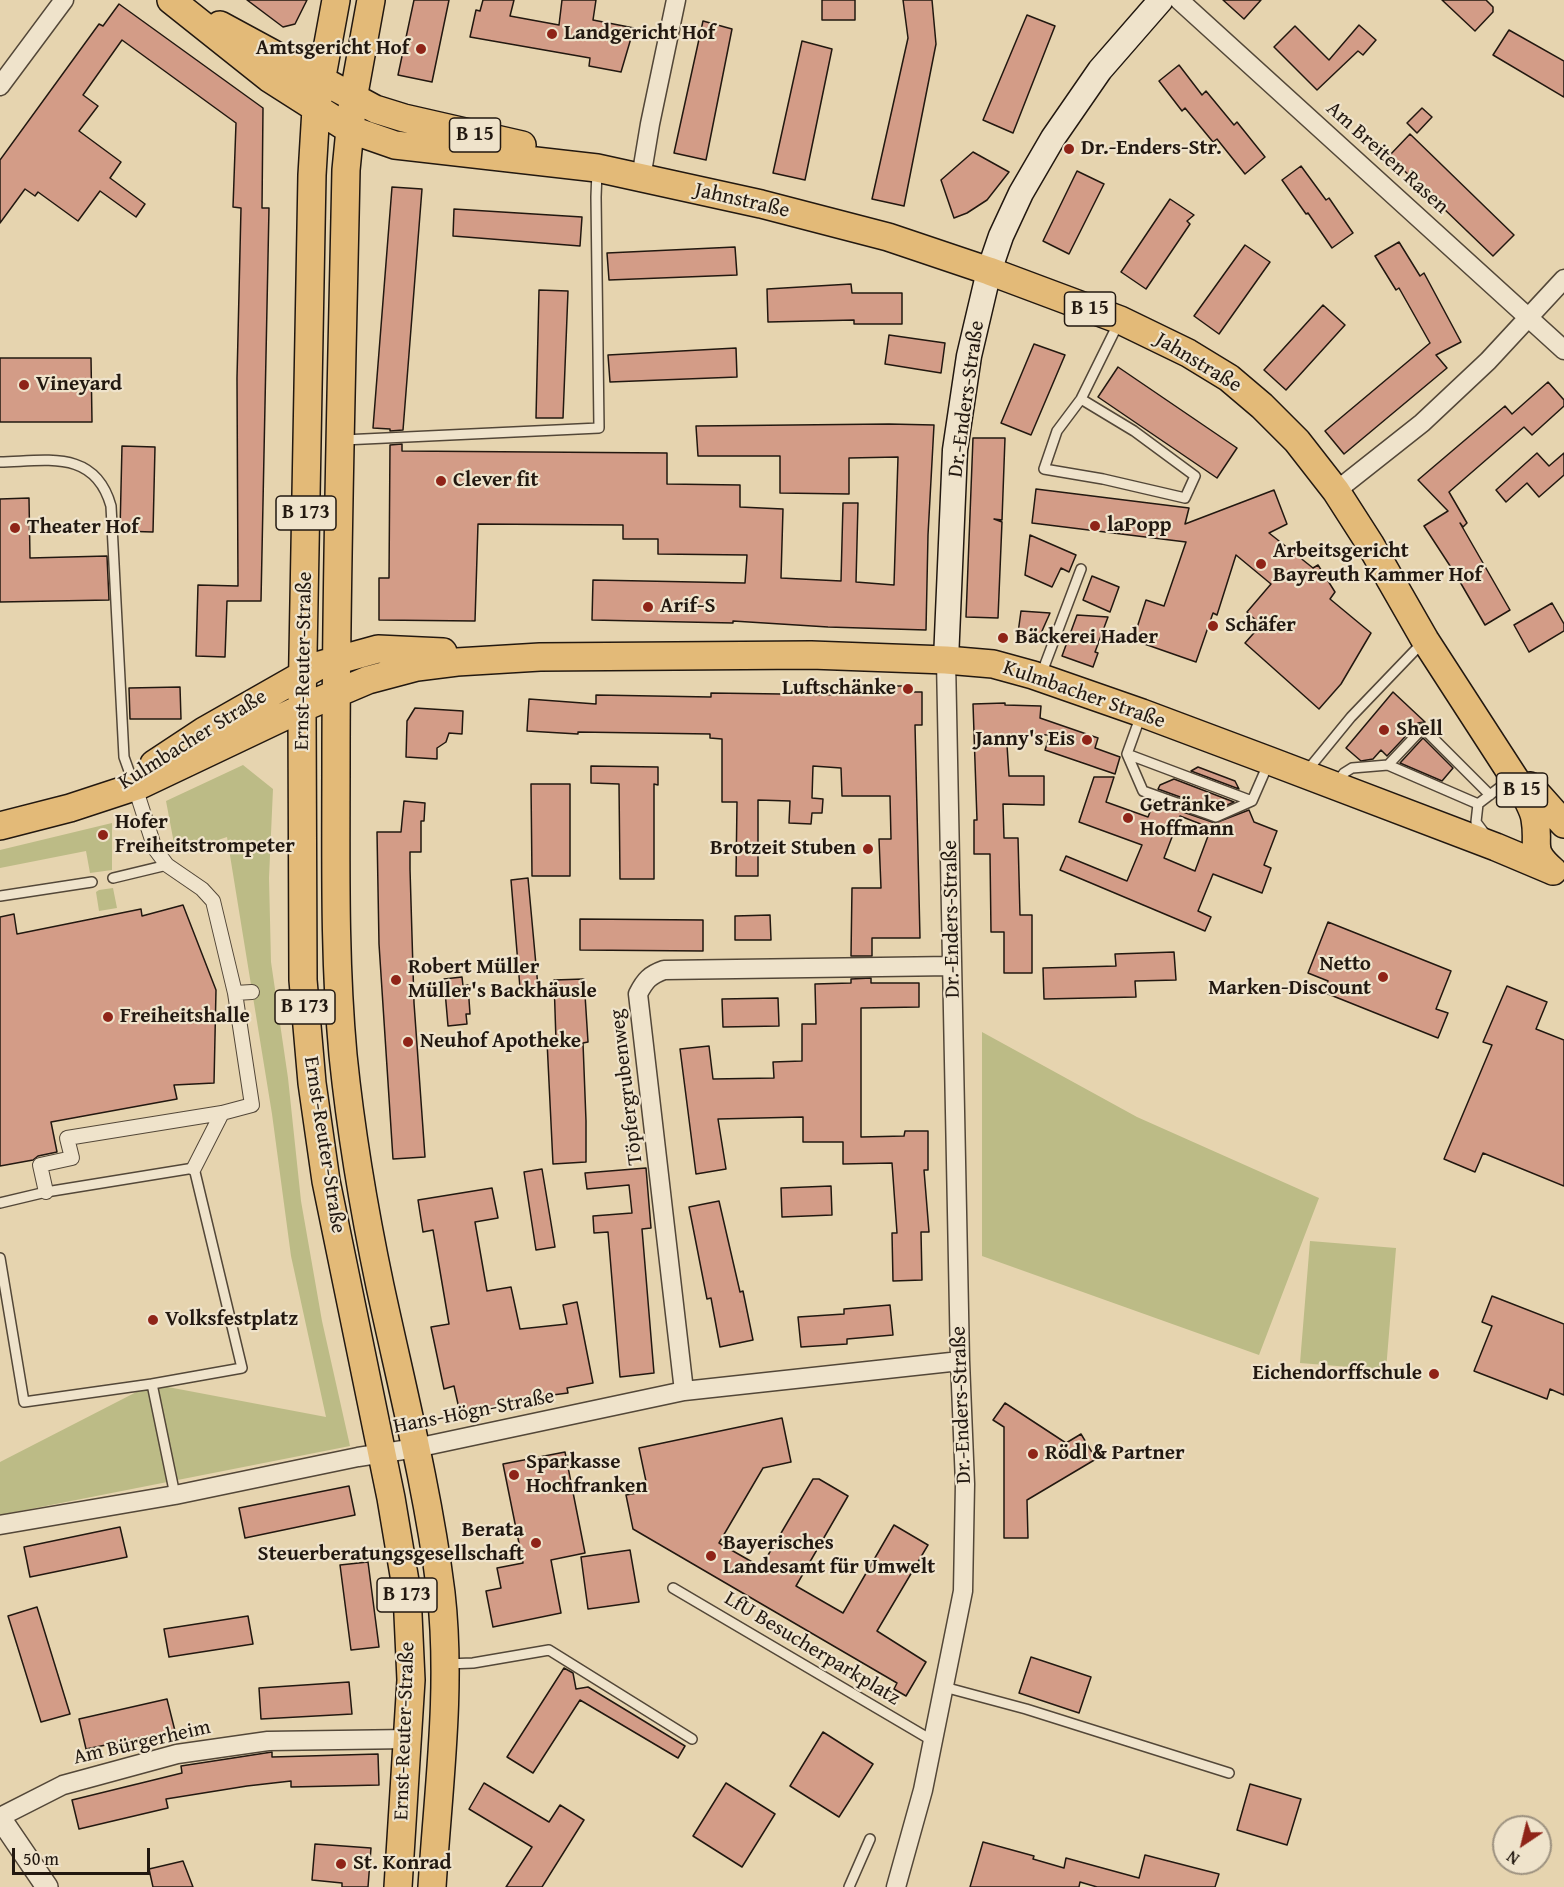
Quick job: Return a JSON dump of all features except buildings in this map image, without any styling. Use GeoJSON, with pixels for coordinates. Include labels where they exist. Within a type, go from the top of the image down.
{"type":"FeatureCollection","features":[{"type":"Feature","properties":{"kind":"main road"},"geometry":{"type":"LineString","coordinates":[[172,0],[321,79],[336,0]]}},
{"type":"Feature","properties":{"kind":"main road"},"geometry":{"type":"LineString","coordinates":[[172,0],[257,70],[316,109]]}},
{"type":"Feature","properties":{"kind":"main road"},"geometry":{"type":"LineString","coordinates":[[353,99],[371,0]]}},
{"type":"Feature","properties":{"kind":"main road","name":"Dr.-Enders-Straße"},"geometry":{"type":"LineString","coordinates":[[946,660],[955,450],[969,356],[989,271],[1001,236],[1021,193],[1053,138],[1100,70],[1161,0]]}},
{"type":"Feature","properties":{"kind":"main road","name":"Jahnstraße"},"geometry":{"type":"LineString","coordinates":[[321,79],[353,99],[392,115],[531,148],[597,168],[761,204],[888,237],[989,271],[1120,320],[1188,353],[1228,378],[1262,406],[1297,441],[1336,491],[1370,544],[1425,640],[1514,776],[1535,817],[1535,847],[1540,859],[1559,873]]}},
{"type":"Feature","properties":{"kind":"main road","name":"Ernst-Reuter-Straße"},"geometry":{"type":"LineString","coordinates":[[321,79],[316,109],[312,175],[302,708],[303,980],[312,1083],[326,1181],[382,1453],[407,1593],[411,1680],[398,1887]]}},
{"type":"Feature","properties":{"kind":"main road","name":"Ernst-Reuter-Straße"},"geometry":{"type":"LineString","coordinates":[[353,99],[346,170],[336,659],[338,989],[350,1119],[361,1185],[427,1502],[441,1596],[444,1664],[442,1740],[432,1887]]}},
{"type":"Feature","properties":{"kind":"main road","name":"B 15"},"geometry":{"type":"LineString","coordinates":[[316,109],[349,129]]}},
{"type":"Feature","properties":{"kind":"main road","name":"Jahnstraße"},"geometry":{"type":"LineString","coordinates":[[349,129],[395,145],[597,168]]}},
{"type":"Feature","properties":{"kind":"main road","name":"Kulmbacher Straße"},"geometry":{"type":"LineString","coordinates":[[133,783],[204,730],[303,673],[336,659],[378,649],[540,657]]}},
{"type":"Feature","properties":{"kind":"main road","name":"Kulmbacher Straße"},"geometry":{"type":"LineString","coordinates":[[0,826],[92,801],[133,783],[160,777],[302,708],[368,680],[417,667],[540,657],[811,655],[993,664],[1040,677],[1270,761],[1559,873]]}},
{"type":"Feature","properties":{"kind":"main road","name":"B 15"},"geometry":{"type":"LineString","coordinates":[[1472,712],[1514,767],[1564,824]]}},
{"type":"Feature","properties":{"kind":"street"},"geometry":{"type":"LineString","coordinates":[[0,86],[64,0]]}},
{"type":"Feature","properties":{"kind":"street"},"geometry":{"type":"LineString","coordinates":[[642,178],[650,124],[676,0]]}},
{"type":"Feature","properties":{"kind":"street","name":"Am Breiten Rasen"},"geometry":{"type":"LineString","coordinates":[[1179,0],[1564,350]]}},
{"type":"Feature","properties":{"kind":"street"},"geometry":{"type":"LineString","coordinates":[[1336,491],[1422,423],[1488,361],[1564,279]]}},
{"type":"Feature","properties":{"kind":"street","name":"Dr.-Enders-Straße"},"geometry":{"type":"LineString","coordinates":[[896,1887],[923,1790],[963,1591],[965,1484],[960,1361],[946,660]]}},
{"type":"Feature","properties":{"kind":"street"},"geometry":{"type":"LineString","coordinates":[[46,1192],[39,1162],[72,1158],[67,1138],[222,1113],[252,1105],[235,993],[213,901],[202,889],[166,865],[154,849],[133,783]]}},
{"type":"Feature","properties":{"kind":"street","name":"Töpfergrubenweg"},"geometry":{"type":"LineString","coordinates":[[684,1392],[638,994],[644,982],[652,974],[664,970],[952,966]]}},
{"type":"Feature","properties":{"kind":"street"},"geometry":{"type":"LineString","coordinates":[[235,993],[252,992]]}},
{"type":"Feature","properties":{"kind":"street"},"geometry":{"type":"LineString","coordinates":[[194,1168],[222,1113]]}},
{"type":"Feature","properties":{"kind":"street","name":"Hans-Högn-Straße"},"geometry":{"type":"LineString","coordinates":[[0,1525],[175,1495],[684,1392],[960,1361]]}},
{"type":"Feature","properties":{"kind":"street","name":"Am Bürgerheim"},"geometry":{"type":"LineString","coordinates":[[0,1817],[63,1785],[177,1754],[268,1741],[409,1739]]}},
{"type":"Feature","properties":{"kind":"street"},"geometry":{"type":"LineString","coordinates":[[0,1817],[47,1887]]}},
{"type":"Feature","properties":{"kind":"lane"},"geometry":{"type":"LineString","coordinates":[[340,440],[599,428],[597,168]]}},
{"type":"Feature","properties":{"kind":"lane"},"geometry":{"type":"LineString","coordinates":[[1081,399],[1134,431],[1195,476],[1185,498],[1103,479],[1044,469],[1057,431],[1081,399],[1120,320]]}},
{"type":"Feature","properties":{"kind":"lane"},"geometry":{"type":"LineString","coordinates":[[0,462],[66,460],[83,467],[97,477],[106,489],[111,506],[124,757],[133,783]]}},
{"type":"Feature","properties":{"kind":"lane"},"geometry":{"type":"LineString","coordinates":[[1040,677],[1081,569]]}},
{"type":"Feature","properties":{"kind":"lane"},"geometry":{"type":"LineString","coordinates":[[1304,774],[1345,723],[1425,640]]}},
{"type":"Feature","properties":{"kind":"lane"},"geometry":{"type":"LineString","coordinates":[[1142,713],[1127,754],[1143,791],[1216,817],[1252,801],[1270,761]]}},
{"type":"Feature","properties":{"kind":"lane"},"geometry":{"type":"LineString","coordinates":[[1388,765],[1423,728],[1490,795]]}},
{"type":"Feature","properties":{"kind":"lane"},"geometry":{"type":"LineString","coordinates":[[1127,754],[1252,801]]}},
{"type":"Feature","properties":{"kind":"lane"},"geometry":{"type":"LineString","coordinates":[[1335,786],[1344,773],[1352,768],[1388,765],[1478,804]]}},
{"type":"Feature","properties":{"kind":"lane"},"geometry":{"type":"LineString","coordinates":[[1496,848],[1476,822],[1478,804],[1514,776]]}},
{"type":"Feature","properties":{"kind":"lane"},"geometry":{"type":"LineString","coordinates":[[113,878],[166,865]]}},
{"type":"Feature","properties":{"kind":"lane"},"geometry":{"type":"LineString","coordinates":[[0,896],[92,882]]}},
{"type":"Feature","properties":{"kind":"lane"},"geometry":{"type":"LineString","coordinates":[[0,1203],[46,1192],[194,1168],[242,1368],[152,1384],[24,1402],[0,1258]]}},
{"type":"Feature","properties":{"kind":"lane"},"geometry":{"type":"LineString","coordinates":[[152,1384],[175,1495]]}},
{"type":"Feature","properties":{"kind":"lane","name":"LfU Besucherparkplatz"},"geometry":{"type":"LineString","coordinates":[[673,1588],[933,1741]]}},
{"type":"Feature","properties":{"kind":"lane"},"geometry":{"type":"LineString","coordinates":[[444,1664],[473,1663],[549,1650],[692,1739]]}},
{"type":"Feature","properties":{"kind":"lane"},"geometry":{"type":"LineString","coordinates":[[944,1687],[1026,1709],[1229,1773]]}},
{"type":"Feature","properties":{"kind":"lane"},"geometry":{"type":"LineString","coordinates":[[849,1887],[870,1839]]}},
{"type":"Feature","properties":{"kind":"shaded area"},"geometry":{"type":"Polygon","coordinates":[[[243,765],[273,789],[269,878],[271,962],[288,1078],[301,1201],[322,1321],[350,1446],[0,1515],[0,1462],[152,1384],[326,1417],[291,1256],[272,1114],[227,837],[176,854],[166,801],[243,765]]]}},
{"type":"Feature","properties":{"kind":"shaded area"},"geometry":{"type":"Polygon","coordinates":[[[112,823],[112,870],[90,873],[86,851],[0,868],[0,850],[112,823]]]}},
{"type":"Feature","properties":{"kind":"shaded area"},"geometry":{"type":"Polygon","coordinates":[[[113,888],[117,908],[99,911],[96,892],[113,888]]]}},
{"type":"Feature","properties":{"kind":"shaded area"},"geometry":{"type":"Polygon","coordinates":[[[982,1032],[1137,1117],[1319,1198],[1259,1355],[982,1256],[982,1032]]]}},
{"type":"Feature","properties":{"kind":"shaded area"},"geometry":{"type":"Polygon","coordinates":[[[1310,1241],[1396,1248],[1386,1370],[1300,1363],[1310,1241]]]}},
{"type":"Feature","properties":{"kind":"place","name":"Landgericht Hof"},"geometry":{"type":"Point","coordinates":[552,34]}},
{"type":"Feature","properties":{"kind":"place","name":"Amtsgericht Hof"},"geometry":{"type":"Point","coordinates":[421,49]}},
{"type":"Feature","properties":{"kind":"place","name":"Dr.-Enders-Str."},"geometry":{"type":"Point","coordinates":[1069,149]}},
{"type":"Feature","properties":{"kind":"place","name":"Vineyard"},"geometry":{"type":"Point","coordinates":[24,385]}},
{"type":"Feature","properties":{"kind":"place","name":"Clever fit"},"geometry":{"type":"Point","coordinates":[441,481]}},
{"type":"Feature","properties":{"kind":"place","name":"laPopp"},"geometry":{"type":"Point","coordinates":[1095,526]}},
{"type":"Feature","properties":{"kind":"place","name":"Theater Hof"},"geometry":{"type":"Point","coordinates":[15,528]}},
{"type":"Feature","properties":{"kind":"place","name":"Arbeitsgericht Bayreuth Kammer Hof"},"geometry":{"type":"Point","coordinates":[1261,564]}},
{"type":"Feature","properties":{"kind":"place","name":"Arif-S"},"geometry":{"type":"Point","coordinates":[648,607]}},
{"type":"Feature","properties":{"kind":"place","name":"Schäfer"},"geometry":{"type":"Point","coordinates":[1213,626]}},
{"type":"Feature","properties":{"kind":"place","name":"Bäckerei Hader"},"geometry":{"type":"Point","coordinates":[1003,638]}},
{"type":"Feature","properties":{"kind":"place","name":"Luftschänke"},"geometry":{"type":"Point","coordinates":[908,689]}},
{"type":"Feature","properties":{"kind":"place","name":"Shell"},"geometry":{"type":"Point","coordinates":[1384,730]}},
{"type":"Feature","properties":{"kind":"place","name":"Janny's Eis"},"geometry":{"type":"Point","coordinates":[1087,740]}},
{"type":"Feature","properties":{"kind":"place","name":"Getränke Hoffmann"},"geometry":{"type":"Point","coordinates":[1128,818]}},
{"type":"Feature","properties":{"kind":"place","name":"Hofer Freiheitstrompeter"},"geometry":{"type":"Point","coordinates":[103,835]}},
{"type":"Feature","properties":{"kind":"place","name":"Brotzeit Stuben"},"geometry":{"type":"Point","coordinates":[868,849]}},
{"type":"Feature","properties":{"kind":"place","name":"Netto Marken-Discount"},"geometry":{"type":"Point","coordinates":[1383,977]}},
{"type":"Feature","properties":{"kind":"place","name":"Robert Müller Müller's Backhäusle"},"geometry":{"type":"Point","coordinates":[396,980]}},
{"type":"Feature","properties":{"kind":"place","name":"Freiheitshalle"},"geometry":{"type":"Point","coordinates":[108,1017]}},
{"type":"Feature","properties":{"kind":"place","name":"Neuhof Apotheke"},"geometry":{"type":"Point","coordinates":[408,1042]}},
{"type":"Feature","properties":{"kind":"place","name":"Volksfestplatz"},"geometry":{"type":"Point","coordinates":[153,1320]}},
{"type":"Feature","properties":{"kind":"place","name":"Eichendorffschule"},"geometry":{"type":"Point","coordinates":[1434,1374]}},
{"type":"Feature","properties":{"kind":"place","name":"Rödl & Partner"},"geometry":{"type":"Point","coordinates":[1033,1454]}},
{"type":"Feature","properties":{"kind":"place","name":"Sparkasse Hochfranken"},"geometry":{"type":"Point","coordinates":[514,1475]}},
{"type":"Feature","properties":{"kind":"place","name":"Berata Steuerberatungsgesellschaft"},"geometry":{"type":"Point","coordinates":[536,1543]}},
{"type":"Feature","properties":{"kind":"place","name":"Bayerisches Landesamt für Umwelt"},"geometry":{"type":"Point","coordinates":[711,1556]}},
{"type":"Feature","properties":{"kind":"place","name":"St. Konrad"},"geometry":{"type":"Point","coordinates":[341,1864]}}]}
